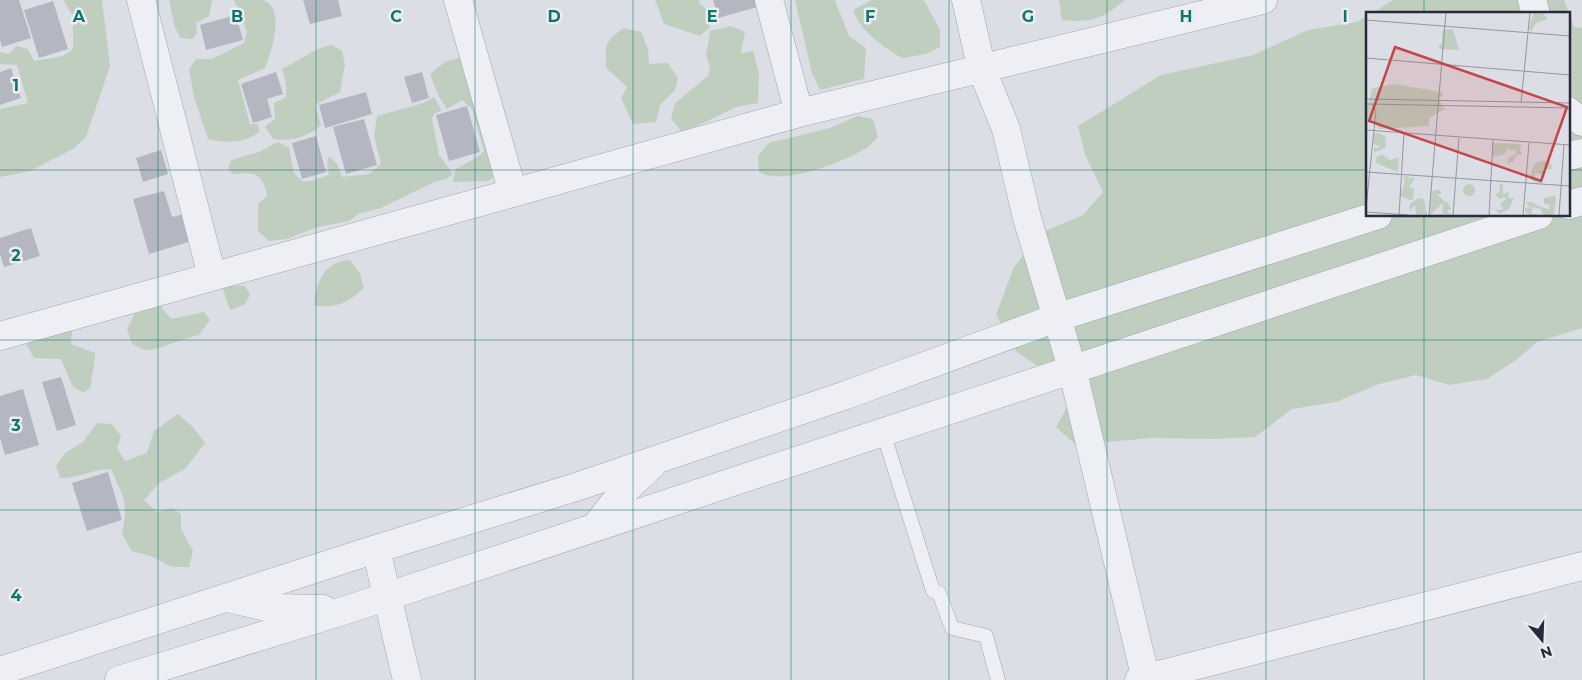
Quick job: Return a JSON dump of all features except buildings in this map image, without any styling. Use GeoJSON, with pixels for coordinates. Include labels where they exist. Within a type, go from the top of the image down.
{"type":"FeatureCollection","features":[{"type":"Feature","properties":{"kind":"street"},"geometry":{"type":"LineString","coordinates":[[141,0],[212,276]]}},
{"type":"Feature","properties":{"kind":"street"},"geometry":{"type":"LineString","coordinates":[[458,0],[513,194]]}},
{"type":"Feature","properties":{"kind":"street"},"geometry":{"type":"LineString","coordinates":[[769,0],[799,113]]}},
{"type":"Feature","properties":{"kind":"street"},"geometry":{"type":"LineString","coordinates":[[966,0],[982,70],[1006,129],[1027,218],[1072,368],[1143,679],[1582,566]]}},
{"type":"Feature","properties":{"kind":"street"},"geometry":{"type":"LineString","coordinates":[[0,336],[799,113],[982,70],[1262,0]]}},
{"type":"Feature","properties":{"kind":"street"},"geometry":{"type":"LineString","coordinates":[[1570,113],[1582,122]]}},
{"type":"Feature","properties":{"kind":"street"},"geometry":{"type":"LineString","coordinates":[[10,672],[376,549],[579,486],[661,456],[846,395],[1056,318],[1375,216]]}},
{"type":"Feature","properties":{"kind":"street"},"geometry":{"type":"LineString","coordinates":[[119,680],[349,609],[1072,368],[1536,216]]}},
{"type":"Feature","properties":{"kind":"street"},"geometry":{"type":"LineString","coordinates":[[596,526],[621,494],[661,456]]}},
{"type":"Feature","properties":{"kind":"street"},"geometry":{"type":"LineString","coordinates":[[376,549],[407,680]]}},
{"type":"Feature","properties":{"kind":"street"},"geometry":{"type":"LineString","coordinates":[[228,598],[270,608],[349,609]]}},
{"type":"Feature","properties":{"kind":"lane"},"geometry":{"type":"LineString","coordinates":[[883,432],[933,591],[939,594],[952,628],[986,636],[998,680]]}},
{"type":"Feature","properties":{"kind":"green space"},"geometry":{"type":"Polygon","coordinates":[[[63,0],[102,0],[110,66],[86,137],[73,149],[30,171],[0,177],[0,109],[28,103],[17,65],[0,64],[0,52],[9,54],[16,46],[28,49],[34,61],[63,56],[73,49],[73,16],[63,0]]]}},
{"type":"Feature","properties":{"kind":"green space"},"geometry":{"type":"Polygon","coordinates":[[[169,0],[212,0],[209,16],[196,23],[197,33],[192,39],[180,38],[174,24],[169,0]]]}},
{"type":"Feature","properties":{"kind":"green space"},"geometry":{"type":"Polygon","coordinates":[[[234,0],[262,0],[270,4],[276,20],[271,52],[265,68],[238,80],[250,124],[257,124],[260,131],[242,140],[222,141],[208,139],[194,97],[189,69],[196,59],[212,59],[244,43],[247,32],[234,0]]]}},
{"type":"Feature","properties":{"kind":"green space"},"geometry":{"type":"Polygon","coordinates":[[[655,0],[699,0],[700,4],[711,13],[710,27],[700,36],[664,24],[655,0]]]}},
{"type":"Feature","properties":{"kind":"green space"},"geometry":{"type":"Polygon","coordinates":[[[795,0],[835,0],[849,36],[866,48],[864,79],[820,90],[812,73],[795,0]]]}},
{"type":"Feature","properties":{"kind":"green space"},"geometry":{"type":"Polygon","coordinates":[[[872,0],[924,0],[940,30],[940,47],[926,54],[902,58],[887,49],[867,32],[856,18],[853,10],[872,0]]]}},
{"type":"Feature","properties":{"kind":"green space"},"geometry":{"type":"Polygon","coordinates":[[[1059,0],[1125,0],[1110,12],[1096,18],[1081,21],[1062,20],[1059,0]]]}},
{"type":"Feature","properties":{"kind":"green space"},"geometry":{"type":"Polygon","coordinates":[[[1393,0],[1564,0],[1568,12],[1374,12],[1393,0]]]}},
{"type":"Feature","properties":{"kind":"green space"},"geometry":{"type":"Polygon","coordinates":[[[1570,16],[1574,27],[1582,28],[1582,328],[1537,342],[1516,360],[1487,379],[1449,385],[1416,375],[1379,384],[1336,402],[1292,409],[1255,437],[1211,439],[1151,438],[1076,445],[1056,427],[1083,378],[1056,379],[1017,352],[996,315],[1014,267],[1041,233],[1083,215],[1103,192],[1085,155],[1078,126],[1161,75],[1253,55],[1308,30],[1357,22],[1366,17],[1366,216],[1570,216],[1570,16]]]}},
{"type":"Feature","properties":{"kind":"green space"},"geometry":{"type":"Polygon","coordinates":[[[731,26],[745,32],[741,53],[753,51],[759,74],[758,103],[736,107],[683,133],[671,119],[675,103],[708,76],[710,67],[706,56],[710,31],[731,26]]]}},
{"type":"Feature","properties":{"kind":"green space"},"geometry":{"type":"Polygon","coordinates":[[[624,28],[641,32],[648,49],[649,64],[668,63],[678,78],[675,90],[660,105],[656,122],[633,124],[621,98],[627,87],[606,68],[606,49],[608,44],[613,36],[624,28]]]}},
{"type":"Feature","properties":{"kind":"green space"},"geometry":{"type":"Polygon","coordinates":[[[332,45],[342,51],[345,65],[340,92],[315,105],[321,125],[299,138],[287,140],[273,139],[265,126],[275,119],[274,103],[286,97],[286,82],[282,69],[313,52],[332,45]]]}},
{"type":"Feature","properties":{"kind":"green space"},"geometry":{"type":"Polygon","coordinates":[[[471,54],[504,171],[488,181],[453,182],[455,170],[484,151],[472,109],[462,100],[447,109],[438,95],[430,74],[445,62],[471,54]]]}},
{"type":"Feature","properties":{"kind":"green space"},"geometry":{"type":"Polygon","coordinates":[[[434,97],[442,111],[435,113],[432,118],[439,155],[453,174],[446,179],[434,182],[381,208],[358,214],[349,221],[314,228],[287,239],[269,241],[258,231],[258,204],[267,196],[265,188],[257,176],[247,173],[233,174],[228,169],[231,160],[259,152],[278,142],[289,148],[294,173],[302,181],[311,181],[329,175],[327,165],[329,156],[338,165],[342,177],[369,174],[381,164],[374,136],[377,116],[424,103],[434,97]]]}},
{"type":"Feature","properties":{"kind":"green space"},"geometry":{"type":"Polygon","coordinates":[[[857,116],[873,119],[878,137],[865,149],[841,161],[796,175],[769,176],[759,172],[758,156],[769,143],[830,128],[857,116]]]}},
{"type":"Feature","properties":{"kind":"green space"},"geometry":{"type":"Polygon","coordinates":[[[350,260],[360,274],[364,288],[341,304],[329,306],[314,305],[317,288],[323,274],[334,264],[350,260]]]}},
{"type":"Feature","properties":{"kind":"green space"},"geometry":{"type":"Polygon","coordinates":[[[221,284],[245,286],[250,295],[245,304],[230,310],[221,284]]]}},
{"type":"Feature","properties":{"kind":"green space"},"geometry":{"type":"Polygon","coordinates":[[[158,300],[163,310],[172,319],[204,312],[210,320],[199,335],[160,348],[147,350],[132,344],[127,329],[137,309],[158,300]]]}},
{"type":"Feature","properties":{"kind":"green space"},"geometry":{"type":"Polygon","coordinates":[[[58,321],[72,332],[71,344],[95,353],[91,387],[84,393],[73,387],[61,359],[34,358],[26,344],[35,328],[58,321]]]}},
{"type":"Feature","properties":{"kind":"green space"},"geometry":{"type":"Polygon","coordinates":[[[178,414],[192,426],[205,443],[185,469],[159,483],[144,500],[157,512],[172,508],[181,514],[181,529],[193,551],[189,567],[172,567],[151,556],[131,551],[122,533],[125,516],[124,499],[111,469],[60,478],[56,466],[65,453],[83,442],[97,423],[112,424],[121,436],[117,448],[125,461],[147,453],[154,431],[178,414]]]}}]}
